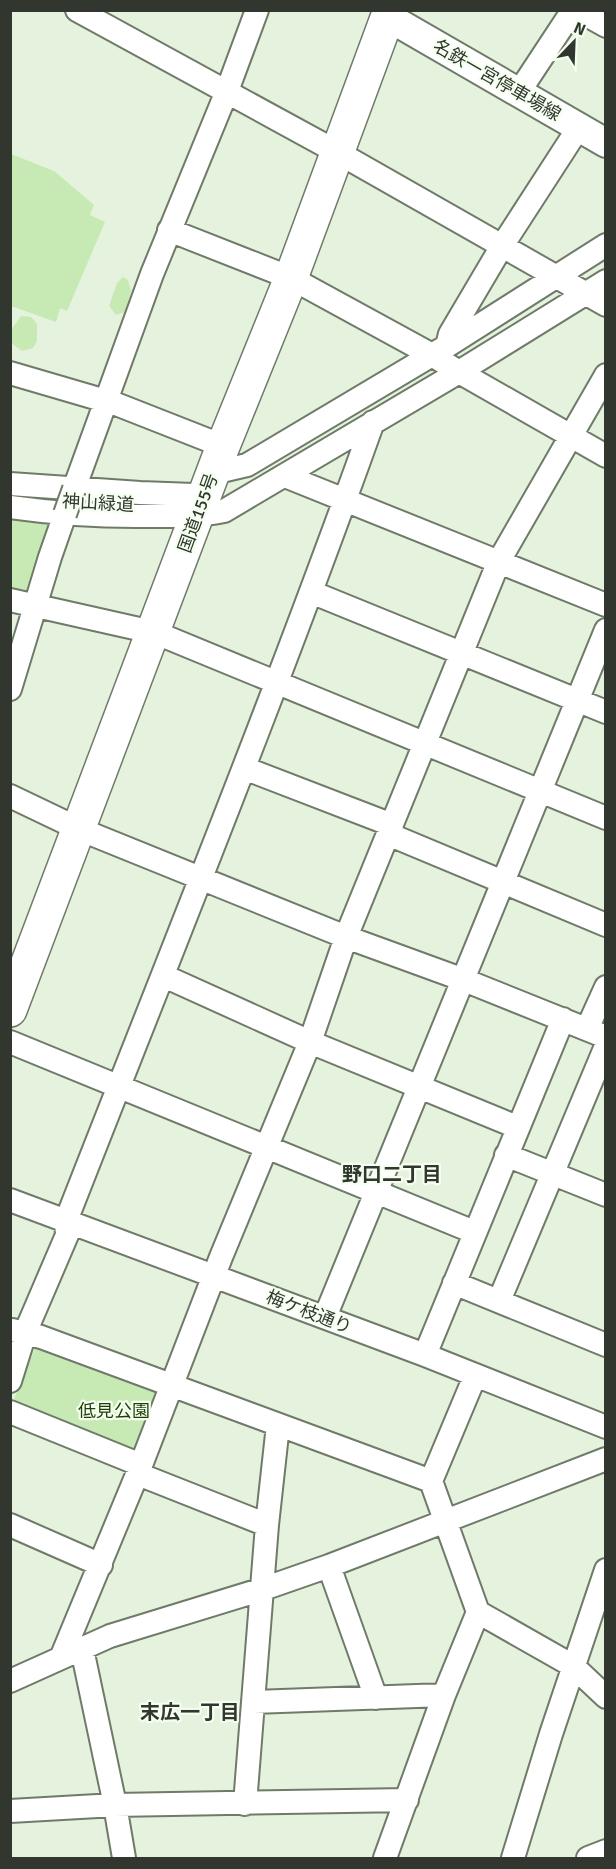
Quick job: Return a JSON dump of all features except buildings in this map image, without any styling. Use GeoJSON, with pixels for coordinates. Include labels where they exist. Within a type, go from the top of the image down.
{"type":"FeatureCollection","features":[{"type":"Feature","properties":{"kind":"highway","name":"国道155号"},"geometry":{"type":"LineString","coordinates":[[10,1010],[205,487],[291,278],[387,12]]}},
{"type":"Feature","properties":{"kind":"main road","name":"名鉄一宮停車場線"},"geometry":{"type":"LineString","coordinates":[[387,12],[606,143]]}},
{"type":"Feature","properties":{"kind":"street"},"geometry":{"type":"LineString","coordinates":[[77,10],[337,152],[580,290]]}},
{"type":"Feature","properties":{"kind":"street"},"geometry":{"type":"LineString","coordinates":[[10,689],[65,514],[106,401],[169,230],[257,10]]}},
{"type":"Feature","properties":{"kind":"street"},"geometry":{"type":"LineString","coordinates":[[519,92],[573,11],[606,26]]}},
{"type":"Feature","properties":{"kind":"street"},"geometry":{"type":"LineString","coordinates":[[446,359],[450,334],[502,246],[579,128]]}},
{"type":"Feature","properties":{"kind":"street"},"geometry":{"type":"LineString","coordinates":[[169,230],[291,278],[446,359],[606,456]]}},
{"type":"Feature","properties":{"kind":"street"},"geometry":{"type":"LineString","coordinates":[[580,290],[606,245]]}},
{"type":"Feature","properties":{"kind":"street"},"geometry":{"type":"LineString","coordinates":[[10,373],[106,401],[205,487],[224,512],[373,422],[446,359],[580,290],[606,262]]}},
{"type":"Feature","properties":{"kind":"street"},"geometry":{"type":"LineString","coordinates":[[10,484],[194,495],[205,487],[446,359],[580,290],[606,281]]}},
{"type":"Feature","properties":{"kind":"street"},"geometry":{"type":"LineString","coordinates":[[124,1858],[115,1805],[71,1654],[101,1565],[214,1276],[310,1042],[346,938],[499,561],[606,375]]}},
{"type":"Feature","properties":{"kind":"street"},"geometry":{"type":"LineString","coordinates":[[10,1381],[18,1331],[67,1234],[66,1221],[202,879],[373,422]]}},
{"type":"Feature","properties":{"kind":"street"},"geometry":{"type":"LineString","coordinates":[[285,476],[606,605]]}},
{"type":"Feature","properties":{"kind":"street"},"geometry":{"type":"LineString","coordinates":[[10,507],[65,514],[205,487]]}},
{"type":"Feature","properties":{"kind":"street","name":"神山緑道"},"geometry":{"type":"LineString","coordinates":[[10,495],[58,501],[205,487]]}},
{"type":"Feature","properties":{"kind":"street"},"geometry":{"type":"LineString","coordinates":[[311,592],[606,712]]}},
{"type":"Feature","properties":{"kind":"street"},"geometry":{"type":"LineString","coordinates":[[10,600],[152,633],[606,818]]}},
{"type":"Feature","properties":{"kind":"street"},"geometry":{"type":"LineString","coordinates":[[325,1317],[606,630]]}},
{"type":"Feature","properties":{"kind":"street"},"geometry":{"type":"LineString","coordinates":[[244,768],[390,829],[606,925]]}},
{"type":"Feature","properties":{"kind":"street"},"geometry":{"type":"LineString","coordinates":[[10,796],[79,829],[346,938],[464,980],[596,1033],[606,987]]}},
{"type":"Feature","properties":{"kind":"street"},"geometry":{"type":"LineString","coordinates":[[164,976],[310,1042],[517,1128]]}},
{"type":"Feature","properties":{"kind":"street"},"geometry":{"type":"LineString","coordinates":[[425,1355],[562,1018]]}},
{"type":"Feature","properties":{"kind":"street"},"geometry":{"type":"LineString","coordinates":[[10,1042],[474,1232]]}},
{"type":"Feature","properties":{"kind":"street"},"geometry":{"type":"LineString","coordinates":[[499,1301],[606,1046]]}},
{"type":"Feature","properties":{"kind":"street"},"geometry":{"type":"LineString","coordinates":[[506,1155],[606,1196]]}},
{"type":"Feature","properties":{"kind":"street","name":"梅ケ枝通り"},"geometry":{"type":"LineString","coordinates":[[10,1200],[425,1355],[606,1427]]}},
{"type":"Feature","properties":{"kind":"street"},"geometry":{"type":"LineString","coordinates":[[454,1283],[606,1345]]}},
{"type":"Feature","properties":{"kind":"street"},"geometry":{"type":"LineString","coordinates":[[18,1331],[41,1337],[431,1481]]}},
{"type":"Feature","properties":{"kind":"street"},"geometry":{"type":"LineString","coordinates":[[476,1376],[431,1481],[478,1612],[573,1666],[606,1697]]}},
{"type":"Feature","properties":{"kind":"street"},"geometry":{"type":"LineString","coordinates":[[10,1412],[267,1525]]}},
{"type":"Feature","properties":{"kind":"street"},"geometry":{"type":"LineString","coordinates":[[245,1804],[267,1525],[278,1425]]}},
{"type":"Feature","properties":{"kind":"street"},"geometry":{"type":"LineString","coordinates":[[12,1678],[110,1636],[263,1589],[328,1566],[606,1459]]}},
{"type":"Feature","properties":{"kind":"street"},"geometry":{"type":"LineString","coordinates":[[10,1525],[101,1565]]}},
{"type":"Feature","properties":{"kind":"street"},"geometry":{"type":"LineString","coordinates":[[328,1566],[376,1698]]}},
{"type":"Feature","properties":{"kind":"street"},"geometry":{"type":"LineString","coordinates":[[513,1858],[550,1734],[606,1570]]}},
{"type":"Feature","properties":{"kind":"street"},"geometry":{"type":"LineString","coordinates":[[385,1858],[444,1695],[478,1612]]}},
{"type":"Feature","properties":{"kind":"street"},"geometry":{"type":"LineString","coordinates":[[253,1702],[444,1695]]}},
{"type":"Feature","properties":{"kind":"street"},"geometry":{"type":"LineString","coordinates":[[10,1811],[115,1805],[407,1800]]}},
{"type":"Feature","properties":{"kind":"street"},"geometry":{"type":"LineString","coordinates":[[588,1858],[606,1851]]}},
{"type":"Feature","properties":{"kind":"green space"},"geometry":{"type":"Polygon","coordinates":[[[11,154],[54,171],[94,205],[90,215],[105,222],[67,311],[60,308],[56,322],[11,306],[11,154]]]}},
{"type":"Feature","properties":{"kind":"green space"},"geometry":{"type":"Polygon","coordinates":[[[123,277],[128,280],[131,291],[125,312],[116,315],[109,306],[117,283],[123,277]]]}},
{"type":"Feature","properties":{"kind":"green space"},"geometry":{"type":"Polygon","coordinates":[[[21,316],[31,317],[37,324],[37,341],[33,348],[22,351],[10,342],[11,330],[21,316]]]}},
{"type":"Feature","properties":{"kind":"green space"},"geometry":{"type":"Polygon","coordinates":[[[11,510],[61,517],[33,603],[11,597],[11,510]]]}},
{"type":"Feature","properties":{"kind":"green space","name":"低見公園"},"geometry":{"type":"Polygon","coordinates":[[[37,1344],[159,1391],[136,1457],[11,1406],[37,1344]]]}},
{"type":"Feature","properties":{"kind":"district","name":"野口二丁目"},"geometry":{"type":"Point","coordinates":[392,1174]}},
{"type":"Feature","properties":{"kind":"district","name":"末広一丁目"},"geometry":{"type":"Point","coordinates":[190,1712]}}]}
